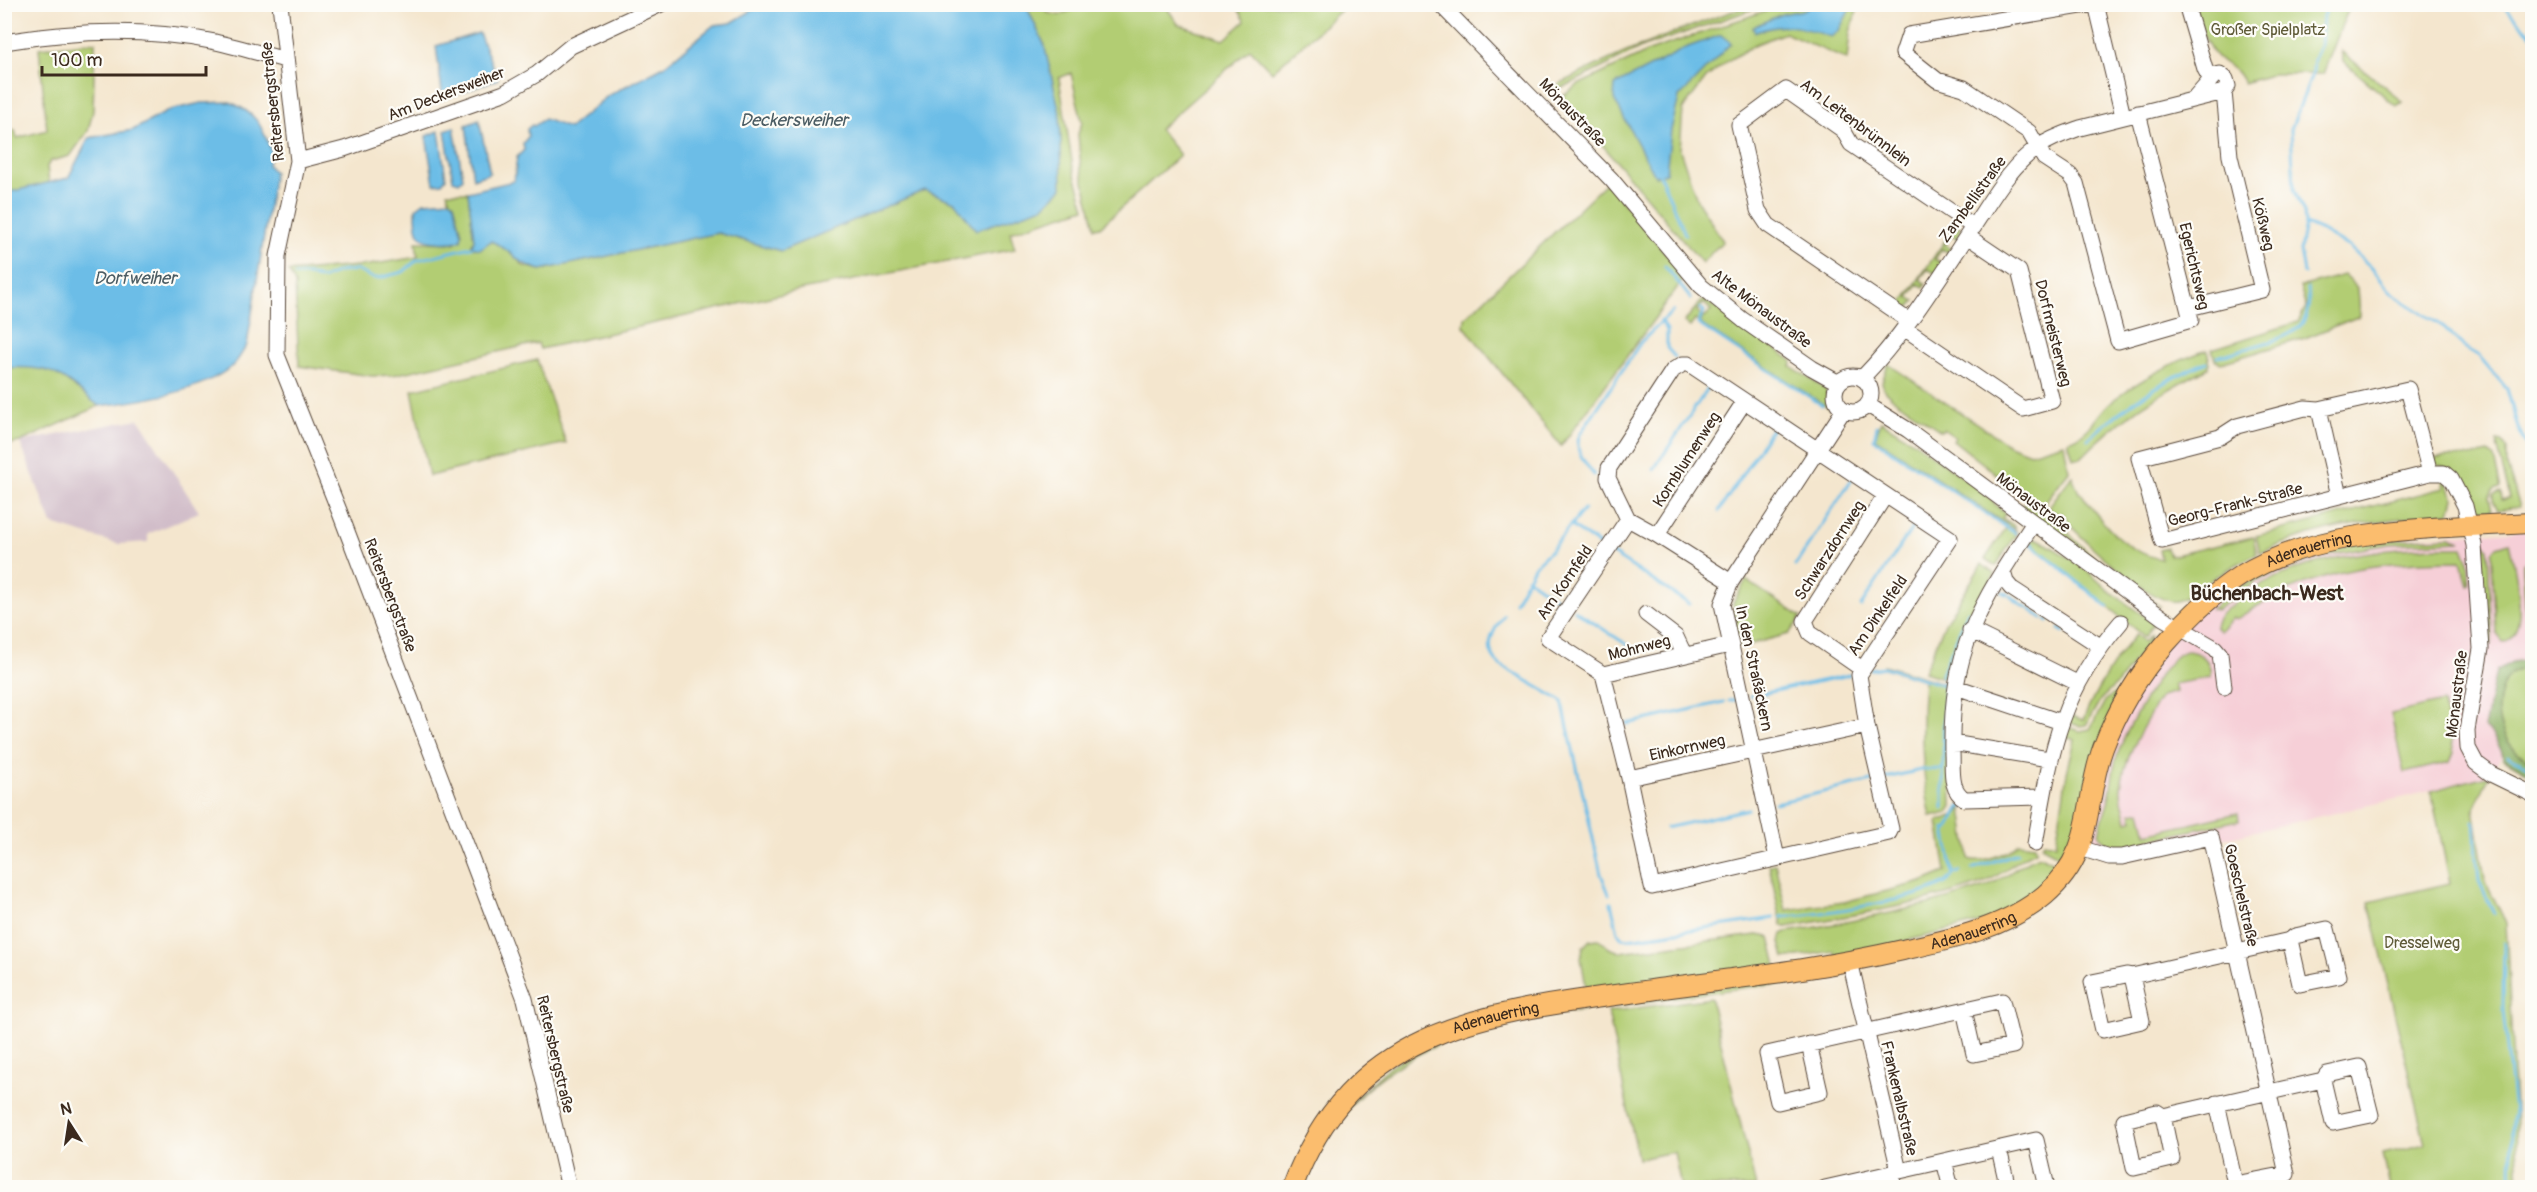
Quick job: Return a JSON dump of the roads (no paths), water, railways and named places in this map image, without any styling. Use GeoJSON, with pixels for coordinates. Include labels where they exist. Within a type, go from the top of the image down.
{"type":"FeatureCollection","features":[{"type":"Feature","properties":{"kind":"main road","name":"Adenauerring"},"geometry":{"type":"LineString","coordinates":[[1292,1188],[1301,1165],[1321,1128],[1360,1083],[1406,1048],[1444,1030],[1482,1017],[1538,1006],[1850,961],[1959,936],[2010,918],[2028,908],[2057,883],[2080,848],[2086,831],[2102,752],[2118,712],[2147,663],[2179,627],[2211,598],[2242,575],[2289,554],[2329,542],[2382,532],[2532,523]]}},
{"type":"Feature","properties":{"kind":"street","name":"Reitersbergstraße"},"geometry":{"type":"LineString","coordinates":[[280,4],[298,161],[278,256],[277,355],[349,534],[525,999],[569,1188]]}},
{"type":"Feature","properties":{"kind":"street","name":"Am Deckersweiher"},"geometry":{"type":"LineString","coordinates":[[298,161],[344,149],[504,93],[537,74],[571,46],[638,9],[661,4]]}},
{"type":"Feature","properties":{"kind":"street","name":"Mönaustraße"},"geometry":{"type":"LineString","coordinates":[[1440,4],[1572,137],[1611,179],[1672,252]]}},
{"type":"Feature","properties":{"kind":"street"},"geometry":{"type":"LineString","coordinates":[[2038,147],[2027,131],[1964,88],[1938,80],[1903,53],[1909,35],[2094,4]]}},
{"type":"Feature","properties":{"kind":"street","name":"Egerichtsweg"},"geometry":{"type":"LineString","coordinates":[[2038,147],[2044,158],[2070,175],[2076,183],[2118,341],[2191,320],[2130,115],[2094,4]]}},
{"type":"Feature","properties":{"kind":"street"},"geometry":{"type":"LineString","coordinates":[[2186,4],[2205,69],[2210,78]]}},
{"type":"Feature","properties":{"kind":"street"},"geometry":{"type":"LineString","coordinates":[[4,42],[85,34],[146,35],[210,41],[286,60]]}},
{"type":"Feature","properties":{"kind":"street"},"geometry":{"type":"LineString","coordinates":[[2195,98],[2210,78],[2215,75],[2224,76],[2228,86],[2224,92]]}},
{"type":"Feature","properties":{"kind":"street","name":"Am Leitenbrünnlein"},"geometry":{"type":"LineString","coordinates":[[1906,324],[1768,225],[1758,210],[1739,125],[1786,90],[1843,130],[1851,144],[1971,231]]}},
{"type":"Feature","properties":{"kind":"street","name":"Zambellistraße"},"geometry":{"type":"LineString","coordinates":[[1862,378],[1906,324],[2018,164],[2038,147],[2059,135],[2224,92]]}},
{"type":"Feature","properties":{"kind":"street","name":"Kößweg"},"geometry":{"type":"LineString","coordinates":[[2189,308],[2262,290],[2230,156],[2224,92]]}},
{"type":"Feature","properties":{"kind":"street","name":"Dorfmeisterweg"},"geometry":{"type":"LineString","coordinates":[[1906,324],[2023,409],[2052,401],[2019,270],[1971,231]]}},
{"type":"Feature","properties":{"kind":"street","name":"Alte Mönaustraße"},"geometry":{"type":"LineString","coordinates":[[1672,252],[1701,285],[1743,320],[1812,368],[1839,383]]}},
{"type":"Feature","properties":{"kind":"street"},"geometry":{"type":"LineString","coordinates":[[1628,519],[1608,473],[1673,370],[1683,364],[1689,364],[1817,449]]}},
{"type":"Feature","properties":{"kind":"street"},"geometry":{"type":"LineString","coordinates":[[1847,377],[1862,378],[1871,390],[1868,405],[1859,411],[1843,411],[1836,399],[1835,391],[1839,383],[1847,377]]}},
{"type":"Feature","properties":{"kind":"street","name":"Georg-Frank-Straße"},"geometry":{"type":"LineString","coordinates":[[2408,389],[2430,473],[2162,541],[2139,458],[2220,437],[2237,426],[2305,408],[2319,409],[2408,389]]}},
{"type":"Feature","properties":{"kind":"street","name":"Kornblumenweg"},"geometry":{"type":"LineString","coordinates":[[1657,534],[1744,402]]}},
{"type":"Feature","properties":{"kind":"street","name":"Mönaustraße"},"geometry":{"type":"LineString","coordinates":[[1868,405],[1908,430],[2033,524],[2179,627],[2215,648],[2220,654],[2224,687]]}},
{"type":"Feature","properties":{"kind":"street"},"geometry":{"type":"LineString","coordinates":[[2319,409],[2339,496]]}},
{"type":"Feature","properties":{"kind":"street","name":"In den Straßäckern"},"geometry":{"type":"LineString","coordinates":[[1777,858],[1722,604],[1731,582],[1843,411]]}},
{"type":"Feature","properties":{"kind":"street","name":"Am Dinkelfeld"},"geometry":{"type":"LineString","coordinates":[[1777,858],[1889,833],[1891,829],[1859,682],[1862,669],[1950,538],[1817,449]]}},
{"type":"Feature","properties":{"kind":"street"},"geometry":{"type":"LineString","coordinates":[[2430,473],[2444,473],[2451,479],[2465,506],[2470,527]]}},
{"type":"Feature","properties":{"kind":"street","name":"Schwarzdornweg"},"geometry":{"type":"LineString","coordinates":[[1862,669],[1810,633],[1805,621],[1886,496]]}},
{"type":"Feature","properties":{"kind":"street","name":"Kornblumenweg"},"geometry":{"type":"LineString","coordinates":[[1628,519],[1657,534],[1731,582]]}},
{"type":"Feature","properties":{"kind":"street","name":"Am Kornfeld"},"geometry":{"type":"LineString","coordinates":[[1603,674],[1548,638],[1628,519]]}},
{"type":"Feature","properties":{"kind":"street"},"geometry":{"type":"LineString","coordinates":[[2033,524],[1988,594],[1970,630],[1962,654],[1956,687],[1952,743],[1954,787],[1965,799],[2043,797]]}},
{"type":"Feature","properties":{"kind":"street","name":"Mönaustraße"},"geometry":{"type":"LineString","coordinates":[[2470,527],[2474,545],[2481,649],[2467,730],[2468,748],[2476,763],[2491,774],[2532,794]]}},
{"type":"Feature","properties":{"kind":"street"},"geometry":{"type":"LineString","coordinates":[[2003,572],[2011,588],[2100,646]]}},
{"type":"Feature","properties":{"kind":"street","name":"Mohnweg"},"geometry":{"type":"LineString","coordinates":[[1646,614],[1676,637],[1684,654]]}},
{"type":"Feature","properties":{"kind":"street"},"geometry":{"type":"LineString","coordinates":[[2035,844],[2049,759],[2061,722],[2077,683],[2100,646],[2121,622]]}},
{"type":"Feature","properties":{"kind":"street"},"geometry":{"type":"LineString","coordinates":[[1970,630],[2077,683]]}},
{"type":"Feature","properties":{"kind":"street","name":"Mohnweg"},"geometry":{"type":"LineString","coordinates":[[1603,674],[1730,645]]}},
{"type":"Feature","properties":{"kind":"street"},"geometry":{"type":"LineString","coordinates":[[1603,674],[1629,778],[1652,887],[1777,858]]}},
{"type":"Feature","properties":{"kind":"street"},"geometry":{"type":"LineString","coordinates":[[1956,687],[2061,722]]}},
{"type":"Feature","properties":{"kind":"street","name":"Einkornweg"},"geometry":{"type":"LineString","coordinates":[[1629,778],[1867,726]]}},
{"type":"Feature","properties":{"kind":"street"},"geometry":{"type":"LineString","coordinates":[[1952,743],[2049,759]]}},
{"type":"Feature","properties":{"kind":"street","name":"Goeschelstraße"},"geometry":{"type":"LineString","coordinates":[[2080,848],[2122,857],[2211,837],[2287,1174],[2236,1186],[2217,1103]]}},
{"type":"Feature","properties":{"kind":"street"},"geometry":{"type":"LineString","coordinates":[[2132,976],[2290,940]]}},
{"type":"Feature","properties":{"kind":"street","name":"Frankenalbstraße"},"geometry":{"type":"LineString","coordinates":[[1850,961],[1895,1177],[1944,1161],[1951,1188]]}},
{"type":"Feature","properties":{"kind":"street"},"geometry":{"type":"LineString","coordinates":[[1809,1044],[1964,1010]]}},
{"type":"Feature","properties":{"kind":"street"},"geometry":{"type":"LineString","coordinates":[[2163,1116],[2322,1080]]}},
{"type":"Feature","properties":{"kind":"street"},"geometry":{"type":"LineString","coordinates":[[1944,1161],[2036,1140],[2047,1187],[2044,1188]]}},
{"type":"Feature","properties":{"kind":"street"},"geometry":{"type":"LineString","coordinates":[[1999,1149],[2008,1188]]}},
{"type":"Feature","properties":{"kind":"street"},"geometry":{"type":"LineString","coordinates":[[1834,1187],[1895,1177]]}},
{"type":"Feature","properties":{"kind":"water"},"geometry":{"type":"Polygon","coordinates":[[[1816,4],[1852,5],[1839,30],[1831,37],[1811,30],[1785,26],[1755,32],[1753,27],[1782,14],[1803,10],[1816,4]]]}},
{"type":"Feature","properties":{"kind":"water","name":"Deckersweiher"},"geometry":{"type":"Polygon","coordinates":[[[761,5],[1026,5],[1044,44],[1060,113],[1062,188],[1043,207],[976,230],[955,202],[925,190],[781,251],[718,233],[541,270],[525,264],[491,241],[480,249],[471,247],[474,240],[468,192],[514,181],[517,157],[524,150],[523,143],[528,137],[527,129],[544,119],[569,128],[609,95],[664,66],[714,25],[731,23],[761,5]]]}},
{"type":"Feature","properties":{"kind":"water"},"geometry":{"type":"Polygon","coordinates":[[[479,33],[498,79],[443,99],[436,46],[479,33]]]}},
{"type":"Feature","properties":{"kind":"water"},"geometry":{"type":"Polygon","coordinates":[[[1721,35],[1731,43],[1679,97],[1671,130],[1666,173],[1655,176],[1614,99],[1615,85],[1688,47],[1721,35]]]}},
{"type":"Feature","properties":{"kind":"water","name":"Dorfweiher"},"geometry":{"type":"Polygon","coordinates":[[[230,102],[248,112],[259,123],[273,156],[269,159],[268,165],[274,172],[247,345],[236,362],[218,376],[186,389],[150,398],[99,406],[66,380],[47,371],[36,368],[5,368],[5,193],[68,178],[89,138],[133,130],[170,110],[201,103],[230,102]]]}},
{"type":"Feature","properties":{"kind":"water"},"geometry":{"type":"Polygon","coordinates":[[[479,120],[490,173],[473,179],[466,125],[479,120]]]}},
{"type":"Feature","properties":{"kind":"water"},"geometry":{"type":"Polygon","coordinates":[[[454,127],[463,178],[459,182],[453,180],[445,130],[454,127]]]}},
{"type":"Feature","properties":{"kind":"water"},"geometry":{"type":"Polygon","coordinates":[[[439,131],[446,178],[442,183],[434,184],[426,136],[439,131]]]}},
{"type":"Feature","properties":{"kind":"water"},"geometry":{"type":"Polygon","coordinates":[[[450,200],[454,203],[462,234],[461,240],[446,243],[424,239],[418,232],[416,208],[424,202],[450,200]]]}},
{"type":"Feature","properties":{"kind":"waterway"},"geometry":{"type":"LineString","coordinates":[[2304,273],[2300,250],[2305,224],[2304,213],[2294,190],[2291,129],[2313,72],[2314,59],[2321,44],[2323,16],[2328,4]]}},
{"type":"Feature","properties":{"kind":"waterway"},"geometry":{"type":"LineString","coordinates":[[2501,4],[2532,35]]}},
{"type":"Feature","properties":{"kind":"waterway"},"geometry":{"type":"LineString","coordinates":[[1660,175],[1685,234]]}},
{"type":"Feature","properties":{"kind":"waterway"},"geometry":{"type":"LineString","coordinates":[[2305,224],[2349,247],[2371,267],[2392,294],[2444,327],[2464,347],[2478,355],[2507,389],[2518,428],[2532,457]]}},
{"type":"Feature","properties":{"kind":"waterway"},"geometry":{"type":"LineString","coordinates":[[295,275],[310,275],[322,279],[338,272],[356,270],[373,278],[379,278],[403,272],[417,260],[471,247]]}},
{"type":"Feature","properties":{"kind":"waterway"},"geometry":{"type":"LineString","coordinates":[[1665,266],[1691,299]]}},
{"type":"Feature","properties":{"kind":"waterway"},"geometry":{"type":"LineString","coordinates":[[2217,357],[2284,337],[2299,327],[2308,312],[2308,288]]}},
{"type":"Feature","properties":{"kind":"waterway"},"geometry":{"type":"LineString","coordinates":[[1700,308],[1704,311],[1698,324],[1822,405]]}},
{"type":"Feature","properties":{"kind":"waterway"},"geometry":{"type":"LineString","coordinates":[[1594,475],[1579,451],[1580,434],[1641,342],[1673,311]]}},
{"type":"Feature","properties":{"kind":"waterway"},"geometry":{"type":"LineString","coordinates":[[1661,321],[1667,330],[1667,348],[1675,357]]}},
{"type":"Feature","properties":{"kind":"waterway"},"geometry":{"type":"LineString","coordinates":[[2088,439],[2144,395],[2174,377],[2207,362]]}},
{"type":"Feature","properties":{"kind":"waterway"},"geometry":{"type":"LineString","coordinates":[[1654,469],[1710,385]]}},
{"type":"Feature","properties":{"kind":"waterway"},"geometry":{"type":"LineString","coordinates":[[1877,426],[1874,439],[2015,533]]}},
{"type":"Feature","properties":{"kind":"waterway"},"geometry":{"type":"LineString","coordinates":[[1719,511],[1773,427]]}},
{"type":"Feature","properties":{"kind":"waterway"},"geometry":{"type":"LineString","coordinates":[[1795,566],[1852,479]]}},
{"type":"Feature","properties":{"kind":"waterway"},"geometry":{"type":"LineString","coordinates":[[1515,602],[1535,565],[1550,551],[1584,509]]}},
{"type":"Feature","properties":{"kind":"waterway"},"geometry":{"type":"LineString","coordinates":[[1861,606],[1916,522]]}},
{"type":"Feature","properties":{"kind":"waterway"},"geometry":{"type":"LineString","coordinates":[[1570,525],[1602,547]]}},
{"type":"Feature","properties":{"kind":"waterway"},"geometry":{"type":"LineString","coordinates":[[2029,542],[2108,607]]}},
{"type":"Feature","properties":{"kind":"waterway"},"geometry":{"type":"LineString","coordinates":[[1611,553],[1689,604]]}},
{"type":"Feature","properties":{"kind":"waterway"},"geometry":{"type":"LineString","coordinates":[[1527,578],[1565,604]]}},
{"type":"Feature","properties":{"kind":"waterway"},"geometry":{"type":"LineString","coordinates":[[2002,592],[2007,594]]}},
{"type":"Feature","properties":{"kind":"waterway"},"geometry":{"type":"LineString","coordinates":[[2010,596],[2021,604]]}},
{"type":"Feature","properties":{"kind":"waterway"},"geometry":{"type":"LineString","coordinates":[[2022,605],[2028,608]]}},
{"type":"Feature","properties":{"kind":"waterway"},"geometry":{"type":"LineString","coordinates":[[1574,610],[1629,646]]}},
{"type":"Feature","properties":{"kind":"waterway"},"geometry":{"type":"LineString","coordinates":[[2031,610],[2042,618]]}},
{"type":"Feature","properties":{"kind":"waterway"},"geometry":{"type":"LineString","coordinates":[[1941,676],[1968,611]]}},
{"type":"Feature","properties":{"kind":"waterway"},"geometry":{"type":"LineString","coordinates":[[1504,615],[1493,634],[1491,653],[1500,665],[1562,701],[1601,874],[1609,894]]}},
{"type":"Feature","properties":{"kind":"waterway"},"geometry":{"type":"LineString","coordinates":[[2059,629],[2064,632]]}},
{"type":"Feature","properties":{"kind":"waterway"},"geometry":{"type":"LineString","coordinates":[[1871,669],[1884,667],[1944,685]]}},
{"type":"Feature","properties":{"kind":"waterway"},"geometry":{"type":"LineString","coordinates":[[1751,696],[1849,675]]}},
{"type":"Feature","properties":{"kind":"waterway"},"geometry":{"type":"LineString","coordinates":[[1943,808],[1944,682]]}},
{"type":"Feature","properties":{"kind":"waterway"},"geometry":{"type":"LineString","coordinates":[[1729,701],[1739,699]]}},
{"type":"Feature","properties":{"kind":"waterway"},"geometry":{"type":"LineString","coordinates":[[1627,724],[1724,702]]}},
{"type":"Feature","properties":{"kind":"waterway"},"geometry":{"type":"LineString","coordinates":[[2508,756],[2532,768]]}},
{"type":"Feature","properties":{"kind":"waterway"},"geometry":{"type":"LineString","coordinates":[[1886,778],[1921,770],[1943,769]]}},
{"type":"Feature","properties":{"kind":"waterway"},"geometry":{"type":"LineString","coordinates":[[1775,803],[1872,781]]}},
{"type":"Feature","properties":{"kind":"waterway"},"geometry":{"type":"LineString","coordinates":[[1946,832],[1960,807],[1967,805]]}},
{"type":"Feature","properties":{"kind":"waterway"},"geometry":{"type":"LineString","coordinates":[[1666,828],[1748,809]]}},
{"type":"Feature","properties":{"kind":"waterway"},"geometry":{"type":"LineString","coordinates":[[2474,822],[2479,881],[2494,913]]}},
{"type":"Feature","properties":{"kind":"waterway"},"geometry":{"type":"LineString","coordinates":[[1781,917],[1868,905],[1935,888],[1948,881],[1953,874],[1945,829]]}},
{"type":"Feature","properties":{"kind":"waterway"},"geometry":{"type":"LineString","coordinates":[[1972,869],[2017,853]]}},
{"type":"Feature","properties":{"kind":"waterway"},"geometry":{"type":"LineString","coordinates":[[1953,874],[1960,872]]}},
{"type":"Feature","properties":{"kind":"waterway"},"geometry":{"type":"LineString","coordinates":[[1611,903],[1618,932],[1622,938],[1628,939],[1774,918]]}},
{"type":"Feature","properties":{"kind":"waterway"},"geometry":{"type":"LineString","coordinates":[[2504,942],[2503,1010],[2514,1112],[2511,1188]]}},
{"type":"Feature","properties":{"kind":"district","name":"Büchenbach-West"},"geometry":{"type":"Point","coordinates":[2267,593]}},
{"type":"Feature","properties":{"kind":"park label","name":"Großer Spielplatz"},"geometry":{"type":"Point","coordinates":[2268,29]}},
{"type":"Feature","properties":{"kind":"park label","name":"Dresselweg"},"geometry":{"type":"Point","coordinates":[2422,942]}}]}
